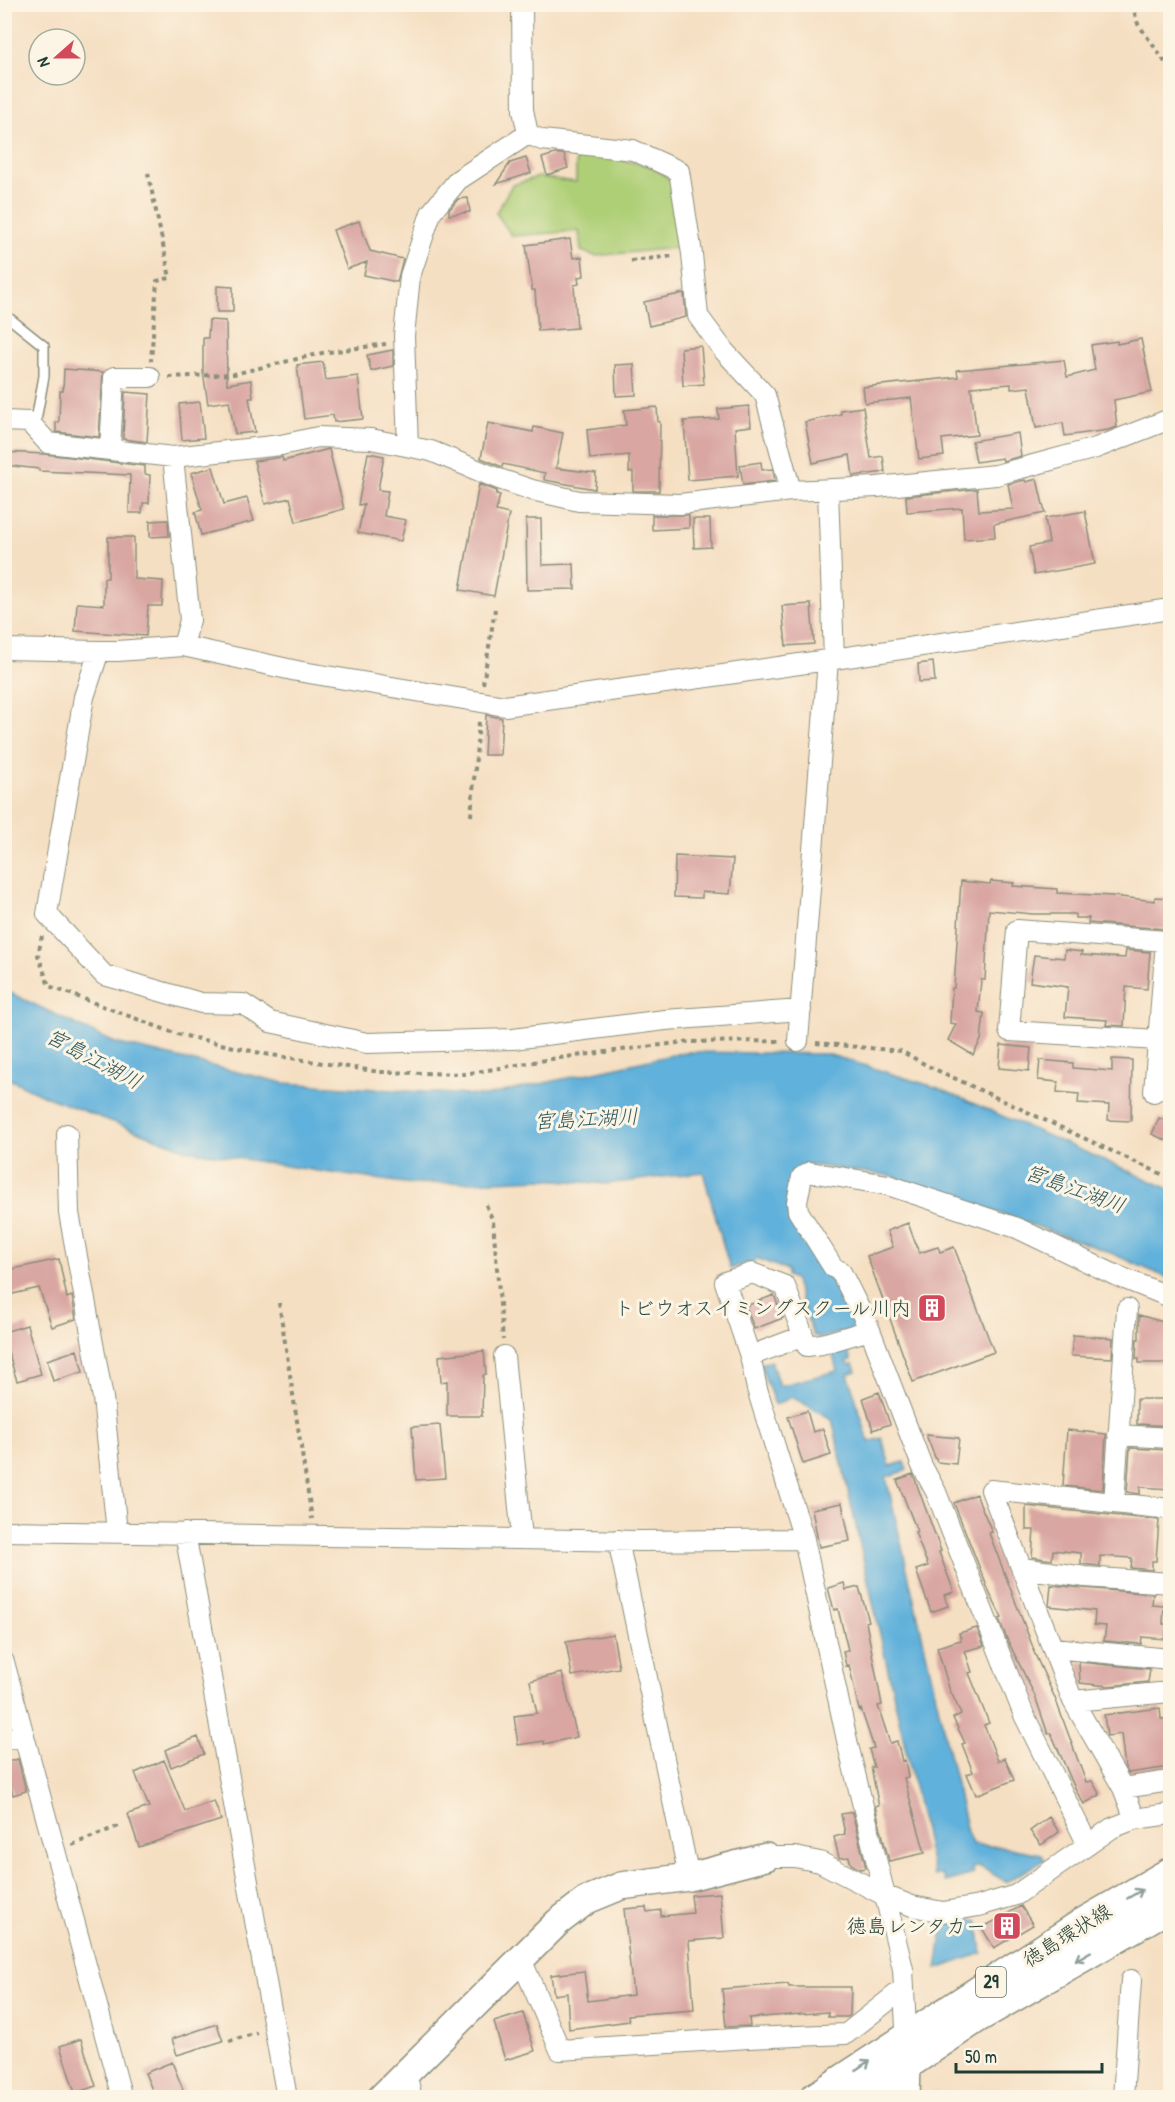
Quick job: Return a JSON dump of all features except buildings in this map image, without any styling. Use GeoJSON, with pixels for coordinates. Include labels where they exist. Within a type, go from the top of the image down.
{"type":"FeatureCollection","features":[{"type":"Feature","properties":{"kind":"main road","name":"徳島環状線"},"geometry":{"type":"LineString","coordinates":[[857,2097],[907,2050],[1082,1924],[1170,1873]]}},
{"type":"Feature","properties":{"kind":"main road","name":"徳島環状線"},"geometry":{"type":"LineString","coordinates":[[815,2097],[976,2018],[1170,1906]]}},
{"type":"Feature","properties":{"kind":"street"},"geometry":{"type":"LineString","coordinates":[[522,4],[523,110],[528,134]]}},
{"type":"Feature","properties":{"kind":"street"},"geometry":{"type":"LineString","coordinates":[[528,134],[542,140],[633,150],[679,171],[692,254],[698,316],[724,351],[765,395],[791,491]]}},
{"type":"Feature","properties":{"kind":"street"},"geometry":{"type":"LineString","coordinates":[[408,446],[405,341],[410,276],[431,213],[458,180],[528,134]]}},
{"type":"Feature","properties":{"kind":"street"},"geometry":{"type":"LineString","coordinates":[[110,450],[114,377],[150,377]]}},
{"type":"Feature","properties":{"kind":"street"},"geometry":{"type":"LineString","coordinates":[[4,421],[29,422],[48,443],[173,457],[281,445],[318,437],[371,439],[431,451],[510,483],[579,501],[680,504],[791,491],[877,487],[996,476],[1096,448],[1170,419]]}},
{"type":"Feature","properties":{"kind":"street"},"geometry":{"type":"LineString","coordinates":[[173,457],[190,620],[183,646]]}},
{"type":"Feature","properties":{"kind":"street"},"geometry":{"type":"LineString","coordinates":[[798,1041],[831,660],[828,490]]}},
{"type":"Feature","properties":{"kind":"street"},"geometry":{"type":"LineString","coordinates":[[4,649],[118,651],[183,646],[297,670],[505,706],[1170,609]]}},
{"type":"Feature","properties":{"kind":"street"},"geometry":{"type":"LineString","coordinates":[[99,651],[84,697],[47,914],[104,975],[201,1004],[243,1004],[270,1022],[367,1043],[513,1039],[666,1020],[801,1010]]}},
{"type":"Feature","properties":{"kind":"street"},"geometry":{"type":"LineString","coordinates":[[1154,1092],[1168,941],[1017,930],[1009,1031],[1158,1040]]}},
{"type":"Feature","properties":{"kind":"street"},"geometry":{"type":"LineString","coordinates":[[67,1134],[69,1214],[103,1398],[117,1532]]}},
{"type":"Feature","properties":{"kind":"street"},"geometry":{"type":"LineString","coordinates":[[1088,1845],[1024,1715],[936,1492],[922,1466],[870,1330],[841,1272],[833,1267],[798,1211],[802,1177],[810,1172],[888,1185],[1017,1228],[1115,1275],[1170,1297]]}},
{"type":"Feature","properties":{"kind":"street"},"geometry":{"type":"LineString","coordinates":[[870,1330],[807,1346],[785,1286],[752,1273],[725,1282],[750,1356],[804,1539],[848,1745],[903,1970],[907,2050],[906,2097]]}},
{"type":"Feature","properties":{"kind":"street"},"geometry":{"type":"LineString","coordinates":[[1114,1503],[1127,1309]]}},
{"type":"Feature","properties":{"kind":"street"},"geometry":{"type":"LineString","coordinates":[[750,1356],[803,1336]]}},
{"type":"Feature","properties":{"kind":"street"},"geometry":{"type":"LineString","coordinates":[[504,1356],[522,1538]]}},
{"type":"Feature","properties":{"kind":"street"},"geometry":{"type":"LineString","coordinates":[[1119,1435],[1170,1438]]}},
{"type":"Feature","properties":{"kind":"street"},"geometry":{"type":"LineString","coordinates":[[1135,1819],[1123,1788],[1074,1701],[991,1490],[1170,1509]]}},
{"type":"Feature","properties":{"kind":"street"},"geometry":{"type":"LineString","coordinates":[[4,1531],[618,1540],[804,1539]]}},
{"type":"Feature","properties":{"kind":"street"},"geometry":{"type":"LineString","coordinates":[[185,1533],[287,2097]]}},
{"type":"Feature","properties":{"kind":"street"},"geometry":{"type":"LineString","coordinates":[[618,1540],[689,1876]]}},
{"type":"Feature","properties":{"kind":"street"},"geometry":{"type":"LineString","coordinates":[[1022,1568],[1085,1577],[1170,1583]]}},
{"type":"Feature","properties":{"kind":"street"},"geometry":{"type":"LineString","coordinates":[[1053,1648],[1170,1659]]}},
{"type":"Feature","properties":{"kind":"street"},"geometry":{"type":"LineString","coordinates":[[4,1662],[122,2097]]}},
{"type":"Feature","properties":{"kind":"street"},"geometry":{"type":"LineString","coordinates":[[1074,1701],[1170,1692]]}},
{"type":"Feature","properties":{"kind":"street"},"geometry":{"type":"LineString","coordinates":[[4,1740],[24,1735]]}},
{"type":"Feature","properties":{"kind":"street"},"geometry":{"type":"LineString","coordinates":[[1123,1788],[1170,1781]]}},
{"type":"Feature","properties":{"kind":"street"},"geometry":{"type":"LineString","coordinates":[[381,2097],[409,2085],[521,1959],[558,1922],[587,1900],[621,1886],[689,1876],[766,1857],[795,1857],[820,1862],[884,1895],[912,1906],[944,1912],[979,1906],[1016,1895],[1112,1828],[1135,1819],[1170,1814]]}},
{"type":"Feature","properties":{"kind":"street"},"geometry":{"type":"LineString","coordinates":[[521,1959],[560,2050],[846,2034],[904,1988]]}},
{"type":"Feature","properties":{"kind":"street"},"geometry":{"type":"LineString","coordinates":[[1123,2097],[1131,1980]]}},
{"type":"Feature","properties":{"kind":"lane"},"geometry":{"type":"LineString","coordinates":[[4,314],[44,346],[44,376],[35,428]]}},
{"type":"Feature","properties":{"kind":"path"},"geometry":{"type":"LineString","coordinates":[[1132,4],[1138,24],[1170,69]]}},
{"type":"Feature","properties":{"kind":"path"},"geometry":{"type":"LineString","coordinates":[[148,173],[170,278],[157,281],[150,377],[176,378],[234,374],[322,353],[405,341]]}},
{"type":"Feature","properties":{"kind":"path"},"geometry":{"type":"LineString","coordinates":[[631,261],[692,254]]}},
{"type":"Feature","properties":{"kind":"path"},"geometry":{"type":"LineString","coordinates":[[798,1041],[901,1051],[938,1071],[1170,1178]]}},
{"type":"Feature","properties":{"kind":"path"},"geometry":{"type":"LineString","coordinates":[[486,1205],[493,1221],[504,1356]]}},
{"type":"Feature","properties":{"kind":"path"},"geometry":{"type":"LineString","coordinates":[[279,1303],[315,1535]]}},
{"type":"Feature","properties":{"kind":"path"},"geometry":{"type":"LineString","coordinates":[[55,1852],[121,1825]]}},
{"type":"Feature","properties":{"kind":"path"},"geometry":{"type":"LineString","coordinates":[[229,2040],[275,2028]]}},
{"type":"Feature","properties":{"kind":"green space"},"geometry":{"type":"Polygon","coordinates":[[[576,150],[650,166],[674,182],[685,247],[595,256],[581,251],[579,231],[512,236],[496,213],[512,185],[538,177],[576,182],[576,150]]]}},
{"type":"Feature","properties":{"kind":"water","name":"宮島江湖川"},"geometry":{"type":"Polygon","coordinates":[[[4,990],[115,1043],[284,1083],[485,1096],[686,1052],[827,1054],[938,1088],[1170,1189],[1170,1279],[1104,1250],[892,1176],[803,1164],[793,1175],[788,1190],[791,1221],[844,1301],[857,1328],[820,1338],[813,1335],[794,1279],[787,1276],[787,1270],[756,1258],[752,1265],[747,1263],[730,1269],[703,1172],[606,1184],[544,1179],[412,1184],[187,1150],[47,1097],[5,1077],[4,990]]]}},
{"type":"Feature","properties":{"kind":"water"},"geometry":{"type":"Polygon","coordinates":[[[847,1348],[851,1360],[847,1361],[849,1365],[853,1364],[856,1371],[848,1374],[869,1442],[882,1438],[890,1466],[904,1462],[907,1470],[886,1477],[967,1832],[972,1844],[1041,1854],[1045,1860],[1006,1882],[979,1866],[972,1868],[974,1874],[945,1882],[942,1874],[934,1876],[832,1419],[792,1397],[775,1405],[760,1364],[771,1361],[779,1386],[837,1371],[832,1352],[847,1348]]]}},
{"type":"Feature","properties":{"kind":"water"},"geometry":{"type":"Polygon","coordinates":[[[973,1919],[978,1921],[982,1953],[937,1969],[944,1923],[973,1919]]]}},
{"type":"Feature","properties":{"kind":"place","name":"トビウオスイミングスクール川内"},"geometry":{"type":"Point","coordinates":[932,1308]}},
{"type":"Feature","properties":{"kind":"place","name":"徳島レンタカー"},"geometry":{"type":"Point","coordinates":[1007,1926]}}]}
